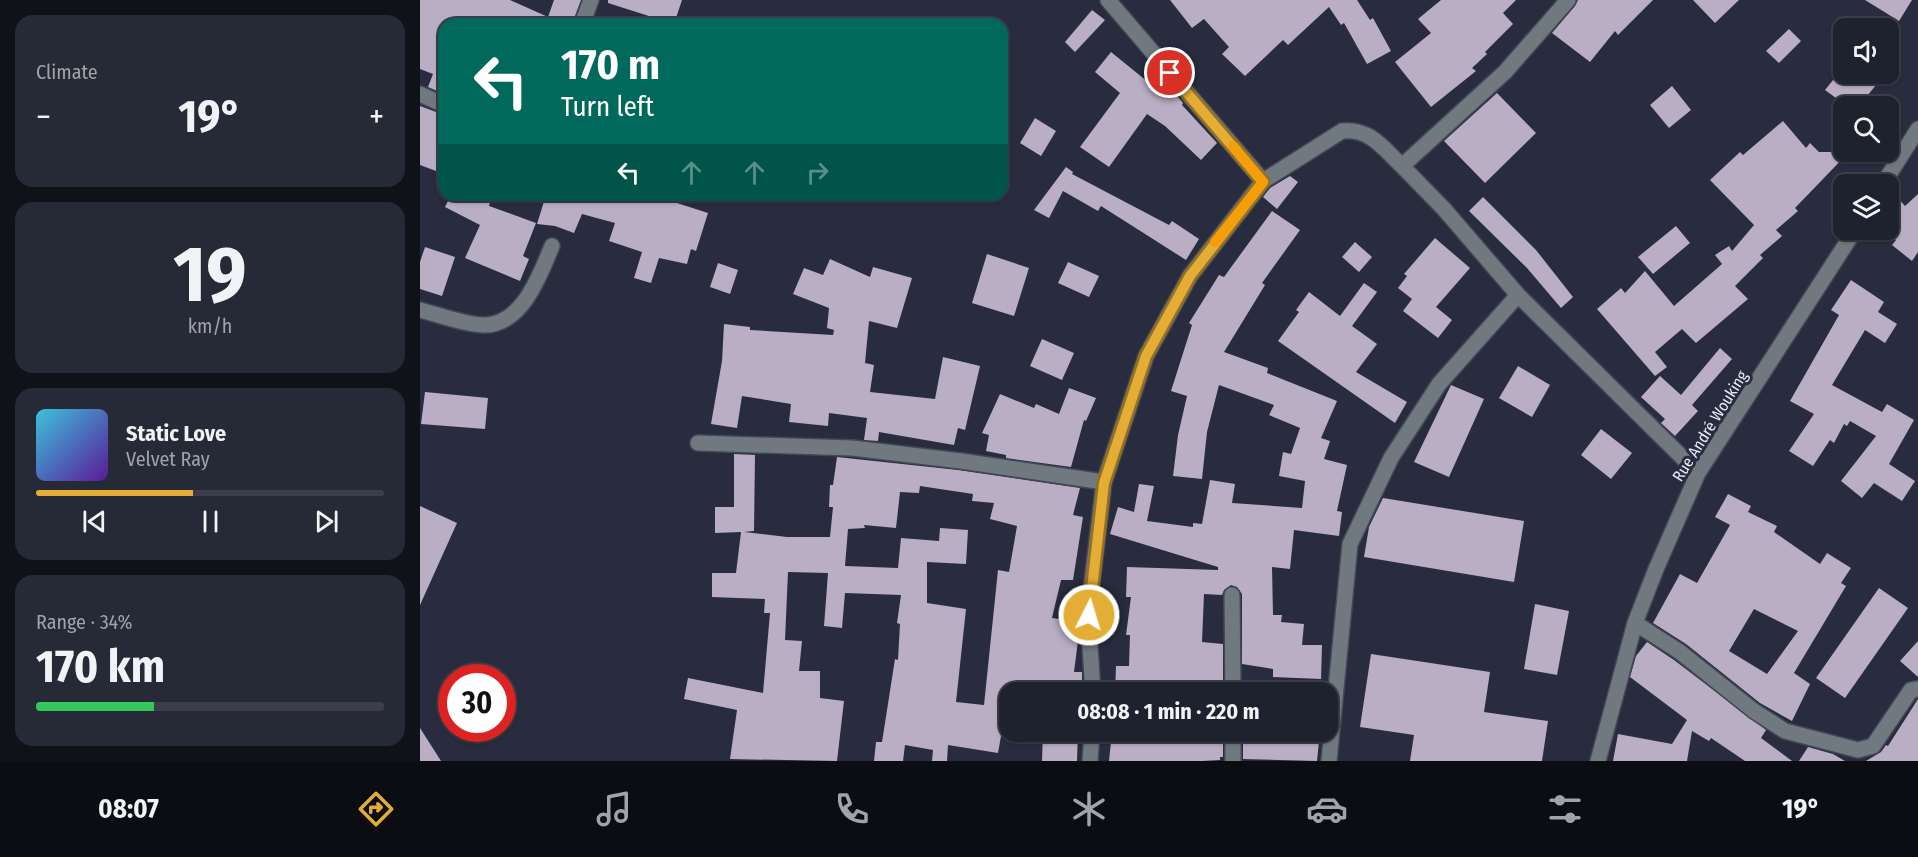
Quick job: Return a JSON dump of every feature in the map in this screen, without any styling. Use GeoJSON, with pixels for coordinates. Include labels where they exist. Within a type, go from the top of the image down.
{"type":"FeatureCollection","features":[{"type":"Feature","properties":{"kind":"street"},"geometry":{"type":"LineString","coordinates":[[584,18],[591,0]]}},
{"type":"Feature","properties":{"kind":"street"},"geometry":{"type":"LineString","coordinates":[[1108,0],[1263,182]]}},
{"type":"Feature","properties":{"kind":"street"},"geometry":{"type":"LineString","coordinates":[[1402,166],[1505,72],[1568,0]]}},
{"type":"Feature","properties":{"kind":"street"},"geometry":{"type":"LineString","coordinates":[[420,94],[438,102]]}},
{"type":"Feature","properties":{"kind":"street"},"geometry":{"type":"LineString","coordinates":[[1889,174],[1918,129]]}},
{"type":"Feature","properties":{"kind":"street"},"geometry":{"type":"LineString","coordinates":[[1092,682],[1089,615],[1104,483],[1146,356],[1190,276],[1263,182],[1342,131],[1356,130],[1370,136],[1402,166],[1518,295],[1698,473]]}},
{"type":"Feature","properties":{"kind":"street","name":"Rue André Wouking"},"geometry":{"type":"LineString","coordinates":[[1598,761],[1635,623],[1679,513],[1698,473],[1849,240]]}},
{"type":"Feature","properties":{"kind":"street"},"geometry":{"type":"LineString","coordinates":[[420,310],[484,325],[500,321],[523,305],[537,284],[552,246]]}},
{"type":"Feature","properties":{"kind":"street"},"geometry":{"type":"LineString","coordinates":[[1329,761],[1350,544],[1391,458],[1439,384],[1518,295]]}},
{"type":"Feature","properties":{"kind":"street"},"geometry":{"type":"LineString","coordinates":[[698,443],[852,448],[961,461],[1104,483]]}},
{"type":"Feature","properties":{"kind":"street"},"geometry":{"type":"LineString","coordinates":[[1232,594],[1233,682]]}},
{"type":"Feature","properties":{"kind":"street"},"geometry":{"type":"LineString","coordinates":[[1635,623],[1680,652],[1754,711],[1785,731],[1848,748],[1867,749],[1873,746],[1911,690],[1918,689]]}},
{"type":"Feature","properties":{"kind":"street"},"geometry":{"type":"LineString","coordinates":[[1090,761],[1091,742]]}},
{"type":"Feature","properties":{"kind":"street"},"geometry":{"type":"LineString","coordinates":[[1233,742],[1233,761]]}},
{"type":"Feature","properties":{"kind":"building"},"geometry":{"type":"Polygon","coordinates":[[[420,0],[510,0],[548,17],[554,0],[581,0],[574,18],[438,18],[438,91],[428,87],[433,74],[420,69],[420,0]]]}},
{"type":"Feature","properties":{"kind":"building"},"geometry":{"type":"Polygon","coordinates":[[[608,0],[682,0],[676,18],[655,18],[608,3],[608,0]]]}},
{"type":"Feature","properties":{"kind":"building"},"geometry":{"type":"Polygon","coordinates":[[[1170,0],[1357,0],[1370,20],[1373,18],[1391,51],[1367,64],[1344,23],[1341,25],[1329,7],[1288,45],[1283,40],[1245,76],[1222,54],[1229,47],[1204,19],[1192,28],[1170,0]]]}},
{"type":"Feature","properties":{"kind":"building"},"geometry":{"type":"Polygon","coordinates":[[[1441,0],[1516,0],[1503,13],[1513,24],[1472,68],[1476,71],[1431,107],[1395,62],[1431,33],[1418,19],[1441,0]]]}},
{"type":"Feature","properties":{"kind":"building"},"geometry":{"type":"Polygon","coordinates":[[[1578,0],[1653,0],[1618,35],[1615,31],[1590,62],[1552,33],[1578,0]]]}},
{"type":"Feature","properties":{"kind":"building"},"geometry":{"type":"Polygon","coordinates":[[[1693,0],[1739,0],[1715,23],[1693,0]]]}},
{"type":"Feature","properties":{"kind":"building"},"geometry":{"type":"Polygon","coordinates":[[[1865,0],[1912,0],[1899,21],[1899,18],[1894,18],[1865,0]]]}},
{"type":"Feature","properties":{"kind":"building"},"geometry":{"type":"Polygon","coordinates":[[[1092,10],[1105,20],[1075,52],[1065,42],[1092,10]]]}},
{"type":"Feature","properties":{"kind":"building"},"geometry":{"type":"Polygon","coordinates":[[[1789,29],[1801,41],[1779,63],[1766,51],[1789,29]]]}},
{"type":"Feature","properties":{"kind":"building"},"geometry":{"type":"Polygon","coordinates":[[[1111,52],[1148,82],[1156,71],[1183,103],[1182,105],[1217,143],[1201,160],[1165,126],[1147,114],[1109,167],[1080,147],[1120,93],[1095,72],[1111,52]]]}},
{"type":"Feature","properties":{"kind":"building"},"geometry":{"type":"Polygon","coordinates":[[[1833,80],[1833,84],[1877,84],[1867,96],[1833,96],[1825,90],[1833,80]]]}},
{"type":"Feature","properties":{"kind":"building"},"geometry":{"type":"Polygon","coordinates":[[[1672,86],[1691,110],[1669,128],[1650,105],[1672,86]]]}},
{"type":"Feature","properties":{"kind":"building"},"geometry":{"type":"Polygon","coordinates":[[[1497,93],[1536,133],[1485,183],[1444,141],[1497,93]]]}},
{"type":"Feature","properties":{"kind":"building"},"geometry":{"type":"Polygon","coordinates":[[[420,106],[438,113],[438,172],[420,165],[420,106]]]}},
{"type":"Feature","properties":{"kind":"building"},"geometry":{"type":"Polygon","coordinates":[[[1035,118],[1056,131],[1041,156],[1020,143],[1035,118]]]}},
{"type":"Feature","properties":{"kind":"building"},"geometry":{"type":"Polygon","coordinates":[[[1783,121],[1806,148],[1810,143],[1819,152],[1833,152],[1833,162],[1839,162],[1795,208],[1798,211],[1776,230],[1782,236],[1760,255],[1763,258],[1735,286],[1748,299],[1696,343],[1682,329],[1655,352],[1667,367],[1655,376],[1597,309],[1621,288],[1625,293],[1645,271],[1674,306],[1722,264],[1715,255],[1729,246],[1732,251],[1754,225],[1710,180],[1740,152],[1743,155],[1783,121]]]}},
{"type":"Feature","properties":{"kind":"building"},"geometry":{"type":"Polygon","coordinates":[[[1066,167],[1073,172],[1072,174],[1169,225],[1172,221],[1199,239],[1186,260],[1101,206],[1098,211],[1063,191],[1049,218],[1034,210],[1066,167]]]}},
{"type":"Feature","properties":{"kind":"building"},"geometry":{"type":"Polygon","coordinates":[[[1290,176],[1298,182],[1277,209],[1263,197],[1270,188],[1290,176]]]}},
{"type":"Feature","properties":{"kind":"building"},"geometry":{"type":"Polygon","coordinates":[[[1918,194],[1918,252],[1912,261],[1892,245],[1899,240],[1899,199],[1905,206],[1918,194]]]}},
{"type":"Feature","properties":{"kind":"building"},"geometry":{"type":"Polygon","coordinates":[[[1483,197],[1536,250],[1573,297],[1561,308],[1527,268],[1469,211],[1483,197]]]}},
{"type":"Feature","properties":{"kind":"building"},"geometry":{"type":"Polygon","coordinates":[[[448,201],[488,201],[489,206],[536,223],[523,256],[529,259],[520,281],[465,258],[480,225],[445,207],[448,201]]]}},
{"type":"Feature","properties":{"kind":"building"},"geometry":{"type":"Polygon","coordinates":[[[544,201],[678,201],[677,203],[708,213],[696,251],[691,249],[687,264],[659,258],[651,283],[634,278],[642,252],[609,241],[615,223],[582,214],[574,233],[555,226],[537,224],[544,201]]]}},
{"type":"Feature","properties":{"kind":"building"},"geometry":{"type":"Polygon","coordinates":[[[1272,211],[1300,230],[1262,283],[1265,285],[1224,352],[1268,368],[1267,373],[1337,401],[1321,438],[1330,441],[1324,459],[1347,465],[1337,511],[1342,512],[1339,536],[1294,530],[1290,569],[1272,567],[1273,615],[1282,615],[1281,622],[1304,624],[1302,645],[1322,645],[1321,679],[1273,677],[1273,669],[1242,664],[1242,594],[1237,587],[1231,585],[1224,590],[1222,595],[1204,594],[1202,642],[1223,644],[1223,682],[1115,682],[1116,666],[1129,666],[1130,635],[1126,635],[1131,597],[1126,597],[1127,567],[1218,570],[1218,567],[1110,534],[1118,507],[1134,512],[1139,484],[1154,486],[1147,521],[1193,527],[1193,523],[1202,524],[1210,480],[1235,484],[1232,503],[1302,508],[1305,481],[1279,476],[1283,452],[1291,454],[1300,428],[1269,415],[1274,405],[1219,385],[1207,432],[1202,479],[1173,476],[1178,435],[1187,396],[1171,391],[1192,325],[1189,323],[1219,275],[1224,277],[1272,211]]]}},
{"type":"Feature","properties":{"kind":"building"},"geometry":{"type":"Polygon","coordinates":[[[1676,226],[1690,243],[1653,274],[1638,257],[1676,226]]]}},
{"type":"Feature","properties":{"kind":"building"},"geometry":{"type":"Polygon","coordinates":[[[1435,238],[1470,268],[1436,307],[1452,320],[1438,338],[1403,311],[1412,299],[1398,288],[1407,276],[1404,274],[1435,238]]]}},
{"type":"Feature","properties":{"kind":"building"},"geometry":{"type":"Polygon","coordinates":[[[1355,242],[1372,257],[1359,272],[1342,257],[1355,242]]]}},
{"type":"Feature","properties":{"kind":"building"},"geometry":{"type":"Polygon","coordinates":[[[425,247],[455,257],[442,296],[420,289],[420,262],[425,247]]]}},
{"type":"Feature","properties":{"kind":"building"},"geometry":{"type":"Polygon","coordinates":[[[987,254],[1029,268],[1014,316],[972,303],[987,254]]]}},
{"type":"Feature","properties":{"kind":"building"},"geometry":{"type":"Polygon","coordinates":[[[830,259],[870,277],[873,267],[912,278],[897,328],[869,321],[865,363],[874,365],[870,392],[935,399],[943,357],[980,366],[965,430],[958,428],[954,445],[879,432],[878,441],[864,440],[867,418],[829,413],[828,426],[789,422],[791,404],[742,396],[737,428],[711,424],[722,361],[724,324],[750,327],[750,330],[833,335],[834,330],[827,328],[829,308],[793,294],[804,268],[823,275],[830,259]]]}},
{"type":"Feature","properties":{"kind":"building"},"geometry":{"type":"Polygon","coordinates":[[[1068,262],[1099,276],[1089,297],[1058,283],[1068,262]]]}},
{"type":"Feature","properties":{"kind":"building"},"geometry":{"type":"Polygon","coordinates":[[[718,263],[738,270],[730,294],[710,287],[718,263]]]}},
{"type":"Feature","properties":{"kind":"building"},"geometry":{"type":"Polygon","coordinates":[[[1851,280],[1884,302],[1878,312],[1897,324],[1885,343],[1865,330],[1832,385],[1882,412],[1887,404],[1914,420],[1889,464],[1915,481],[1902,501],[1874,483],[1862,498],[1841,481],[1876,436],[1850,421],[1847,426],[1844,424],[1834,443],[1830,440],[1813,466],[1789,451],[1814,414],[1790,401],[1839,315],[1831,310],[1851,280]]]}},
{"type":"Feature","properties":{"kind":"building"},"geometry":{"type":"Polygon","coordinates":[[[1364,283],[1377,292],[1352,326],[1377,344],[1356,372],[1407,402],[1395,423],[1278,341],[1299,312],[1296,310],[1309,292],[1340,316],[1364,283]]]}},
{"type":"Feature","properties":{"kind":"building"},"geometry":{"type":"Polygon","coordinates":[[[1042,339],[1074,353],[1062,380],[1030,366],[1042,339]]]}},
{"type":"Feature","properties":{"kind":"building"},"geometry":{"type":"Polygon","coordinates":[[[1720,348],[1732,359],[1692,405],[1698,411],[1675,436],[1661,423],[1665,419],[1641,397],[1660,376],[1681,395],[1720,348]]]}},
{"type":"Feature","properties":{"kind":"building"},"geometry":{"type":"Polygon","coordinates":[[[1518,366],[1550,385],[1532,417],[1499,398],[1518,366]]]}},
{"type":"Feature","properties":{"kind":"building"},"geometry":{"type":"Polygon","coordinates":[[[1451,385],[1484,399],[1449,477],[1414,462],[1451,385]]]}},
{"type":"Feature","properties":{"kind":"building"},"geometry":{"type":"Polygon","coordinates":[[[1069,388],[1096,398],[1086,421],[1084,420],[1071,467],[1006,458],[1006,455],[986,451],[989,435],[982,433],[1000,394],[1034,408],[1036,404],[1059,414],[1069,388]]]}},
{"type":"Feature","properties":{"kind":"building"},"geometry":{"type":"Polygon","coordinates":[[[425,392],[488,398],[485,429],[421,424],[425,392]]]}},
{"type":"Feature","properties":{"kind":"building"},"geometry":{"type":"Polygon","coordinates":[[[1601,429],[1632,453],[1611,479],[1581,455],[1601,429]]]}},
{"type":"Feature","properties":{"kind":"building"},"geometry":{"type":"Polygon","coordinates":[[[734,454],[755,455],[754,531],[744,532],[787,537],[830,537],[833,507],[829,507],[830,485],[833,485],[837,457],[958,470],[1080,488],[1073,515],[1083,517],[1073,580],[1061,580],[1052,618],[1067,620],[1065,630],[1079,633],[1074,672],[1082,672],[1082,682],[999,682],[1000,742],[998,753],[948,745],[947,761],[932,761],[933,750],[905,745],[903,761],[874,761],[876,742],[882,742],[895,659],[898,660],[900,624],[897,623],[901,595],[845,593],[842,628],[824,626],[828,573],[788,572],[785,640],[802,641],[799,671],[820,671],[820,698],[844,701],[837,761],[730,759],[737,710],[684,699],[688,678],[763,693],[770,613],[764,613],[765,599],[712,597],[712,573],[736,573],[741,532],[715,533],[715,507],[734,507],[734,454]],[[920,486],[919,493],[900,492],[896,528],[864,525],[865,528],[848,529],[845,566],[898,568],[901,538],[939,541],[940,528],[968,530],[966,564],[927,562],[927,603],[966,609],[956,702],[984,705],[998,570],[1009,572],[1017,526],[990,519],[994,503],[972,501],[973,494],[920,486]]]}},
{"type":"Feature","properties":{"kind":"building"},"geometry":{"type":"Polygon","coordinates":[[[1728,494],[1751,506],[1748,512],[1777,526],[1774,532],[1820,564],[1827,553],[1851,568],[1841,583],[1846,586],[1794,673],[1810,684],[1792,721],[1760,703],[1686,644],[1653,623],[1680,574],[1697,583],[1730,525],[1715,517],[1728,494]],[[1754,609],[1729,651],[1767,674],[1798,631],[1754,609]]]}},
{"type":"Feature","properties":{"kind":"building"},"geometry":{"type":"Polygon","coordinates":[[[1383,498],[1524,521],[1514,582],[1364,557],[1369,527],[1383,498]]]}},
{"type":"Feature","properties":{"kind":"building"},"geometry":{"type":"Polygon","coordinates":[[[420,506],[457,523],[420,605],[420,506]]]}},
{"type":"Feature","properties":{"kind":"building"},"geometry":{"type":"Polygon","coordinates":[[[1879,588],[1908,608],[1845,698],[1816,678],[1879,588]]]}},
{"type":"Feature","properties":{"kind":"building"},"geometry":{"type":"Polygon","coordinates":[[[1535,604],[1569,611],[1557,675],[1524,669],[1535,604]]]}},
{"type":"Feature","properties":{"kind":"building"},"geometry":{"type":"Polygon","coordinates":[[[1918,641],[1918,677],[1900,661],[1918,641]]]}},
{"type":"Feature","properties":{"kind":"building"},"geometry":{"type":"Polygon","coordinates":[[[1647,642],[1766,730],[1761,738],[1792,761],[1745,761],[1711,738],[1709,741],[1692,731],[1687,761],[1613,761],[1618,734],[1672,744],[1687,720],[1630,677],[1636,656],[1647,642]]]}},
{"type":"Feature","properties":{"kind":"building"},"geometry":{"type":"Polygon","coordinates":[[[1371,654],[1490,672],[1484,712],[1548,721],[1542,761],[1410,761],[1414,735],[1360,727],[1371,654]]]}},
{"type":"Feature","properties":{"kind":"building"},"geometry":{"type":"Polygon","coordinates":[[[1918,699],[1918,761],[1866,761],[1881,752],[1886,745],[1888,746],[1918,699]]]}},
{"type":"Feature","properties":{"kind":"building"},"geometry":{"type":"Polygon","coordinates":[[[420,728],[441,761],[420,761],[420,728]]]}},
{"type":"Feature","properties":{"kind":"building"},"geometry":{"type":"Polygon","coordinates":[[[1043,742],[1078,742],[1077,761],[1042,761],[1043,742]]]}},
{"type":"Feature","properties":{"kind":"building"},"geometry":{"type":"Polygon","coordinates":[[[1111,742],[1223,742],[1223,757],[1220,757],[1220,760],[1109,761],[1111,742]]]}},
{"type":"Feature","properties":{"kind":"building"},"geometry":{"type":"Polygon","coordinates":[[[1243,742],[1319,742],[1317,761],[1243,759],[1243,742]]]}},
{"type":"Feature","properties":{"kind":"building"},"geometry":{"type":"Polygon","coordinates":[[[1808,747],[1833,754],[1845,761],[1799,761],[1808,747]]]}},
{"type":"Feature","properties":{"kind":"slow traffic"},"geometry":{"type":"LineString","coordinates":[[1215,242],[1263,182],[1233,146]]}},
{"type":"Feature","properties":{"kind":"route"},"geometry":{"type":"LineString","coordinates":[[1089,615],[1104,483],[1146,356],[1190,276],[1263,182],[1170,73]]}}]}
